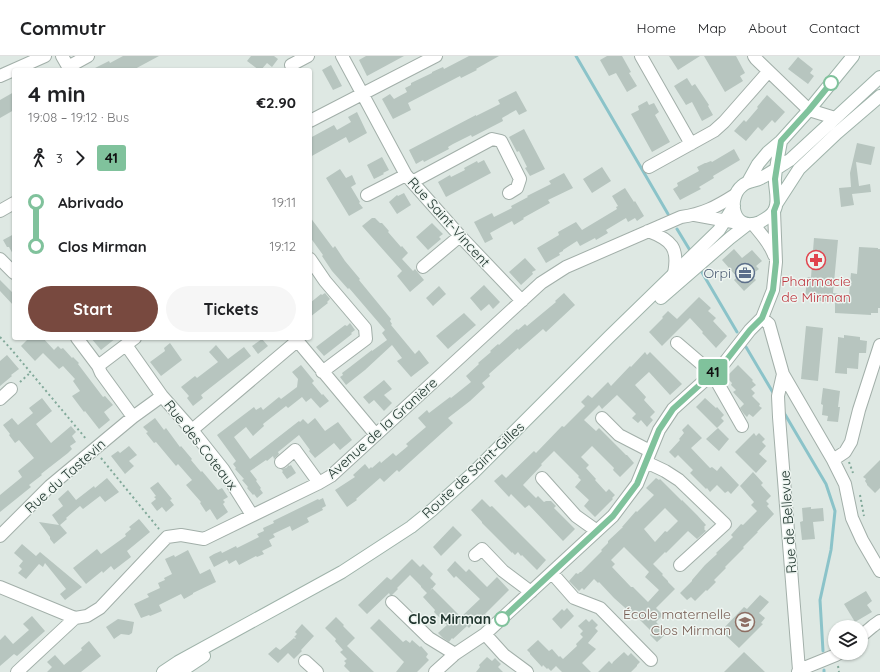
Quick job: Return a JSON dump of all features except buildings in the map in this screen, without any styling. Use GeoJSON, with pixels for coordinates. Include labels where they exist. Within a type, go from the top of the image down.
{"type":"FeatureCollection","features":[{"type":"Feature","properties":{"kind":"street"},"geometry":{"type":"LineString","coordinates":[[18,68],[45,56]]}},
{"type":"Feature","properties":{"kind":"street"},"geometry":{"type":"LineString","coordinates":[[62,56],[69,68],[88,56]]}},
{"type":"Feature","properties":{"kind":"street"},"geometry":{"type":"LineString","coordinates":[[291,65],[308,56]]}},
{"type":"Feature","properties":{"kind":"street","name":"Rue Saint-Vincent"},"geometry":{"type":"LineString","coordinates":[[342,56],[409,179],[460,236],[522,301]]}},
{"type":"Feature","properties":{"kind":"street"},"geometry":{"type":"LineString","coordinates":[[312,120],[436,56]]}},
{"type":"Feature","properties":{"kind":"street"},"geometry":{"type":"LineString","coordinates":[[641,56],[691,144]]}},
{"type":"Feature","properties":{"kind":"street"},"geometry":{"type":"LineString","coordinates":[[754,56],[768,72],[809,110],[835,118]]}},
{"type":"Feature","properties":{"kind":"street"},"geometry":{"type":"LineString","coordinates":[[748,182],[758,164],[768,152],[781,141],[809,110],[853,56]]}},
{"type":"Feature","properties":{"kind":"street"},"geometry":{"type":"LineString","coordinates":[[0,76],[12,71]]}},
{"type":"Feature","properties":{"kind":"street"},"geometry":{"type":"LineString","coordinates":[[649,167],[714,131],[724,122],[768,72]]}},
{"type":"Feature","properties":{"kind":"street"},"geometry":{"type":"LineString","coordinates":[[776,262],[772,249],[764,237],[749,224],[739,221],[735,215],[734,201],[740,186],[760,179],[790,160],[880,77]]}},
{"type":"Feature","properties":{"kind":"street"},"geometry":{"type":"LineString","coordinates":[[749,224],[765,219],[799,169],[837,133],[880,96]]}},
{"type":"Feature","properties":{"kind":"street"},"geometry":{"type":"LineString","coordinates":[[367,195],[409,179],[492,139],[501,142],[520,179],[517,188],[509,192]]}},
{"type":"Feature","properties":{"kind":"street"},"geometry":{"type":"LineString","coordinates":[[435,672],[455,654],[485,634],[613,516],[637,484],[659,430],[673,409],[725,362],[750,330],[762,318],[773,290],[776,262],[775,179],[781,141]]}},
{"type":"Feature","properties":{"kind":"street"},"geometry":{"type":"LineString","coordinates":[[760,179],[772,189],[776,204]]}},
{"type":"Feature","properties":{"kind":"street","name":"Avenue de la Granière"},"geometry":{"type":"LineString","coordinates":[[167,537],[181,535],[204,539],[331,476],[541,283],[566,267],[648,231],[681,217],[694,215],[734,201]]}},
{"type":"Feature","properties":{"kind":"street","name":"Route de Saint-Gilles"},"geometry":{"type":"LineString","coordinates":[[163,672],[178,662],[342,572],[411,527],[432,510],[474,473],[719,230],[734,201]]}},
{"type":"Feature","properties":{"kind":"street"},"geometry":{"type":"LineString","coordinates":[[0,211],[12,204]]}},
{"type":"Feature","properties":{"kind":"street","name":"Avenue de la Granière"},"geometry":{"type":"LineString","coordinates":[[694,215],[749,224]]}},
{"type":"Feature","properties":{"kind":"street","name":"Route de Saint-Gilles"},"geometry":{"type":"LineString","coordinates":[[180,672],[206,654],[256,625],[337,581],[415,531],[463,491],[513,444],[663,295],[730,238],[749,224]]}},
{"type":"Feature","properties":{"kind":"street"},"geometry":{"type":"LineString","coordinates":[[648,231],[668,241],[674,248],[676,264],[674,274]]}},
{"type":"Feature","properties":{"kind":"street"},"geometry":{"type":"LineString","coordinates":[[423,267],[460,236]]}},
{"type":"Feature","properties":{"kind":"street"},"geometry":{"type":"LineString","coordinates":[[0,259],[12,271]]}},
{"type":"Feature","properties":{"kind":"street"},"geometry":{"type":"LineString","coordinates":[[312,262],[365,328],[366,339],[322,372]]}},
{"type":"Feature","properties":{"kind":"street"},"geometry":{"type":"LineString","coordinates":[[762,318],[769,324],[783,374],[833,460],[845,484],[852,518],[862,540],[880,571]]}},
{"type":"Feature","properties":{"kind":"street"},"geometry":{"type":"LineString","coordinates":[[78,340],[133,418]]}},
{"type":"Feature","properties":{"kind":"street"},"geometry":{"type":"LineString","coordinates":[[192,430],[295,340]]}},
{"type":"Feature","properties":{"kind":"street"},"geometry":{"type":"LineString","coordinates":[[297,340],[376,435]]}},
{"type":"Feature","properties":{"kind":"street"},"geometry":{"type":"LineString","coordinates":[[98,366],[130,342]]}},
{"type":"Feature","properties":{"kind":"street","name":"Rue des Coteaux"},"geometry":{"type":"LineString","coordinates":[[130,342],[162,396],[192,430],[223,469],[252,515]]}},
{"type":"Feature","properties":{"kind":"street"},"geometry":{"type":"LineString","coordinates":[[677,344],[712,373],[742,426]]}},
{"type":"Feature","properties":{"kind":"street"},"geometry":{"type":"LineString","coordinates":[[833,460],[845,452],[851,442],[859,410],[880,345]]}},
{"type":"Feature","properties":{"kind":"street","name":"Rue de Bellevue"},"geometry":{"type":"LineString","coordinates":[[783,374],[778,396],[779,417],[799,671]]}},
{"type":"Feature","properties":{"kind":"street"},"geometry":{"type":"LineString","coordinates":[[0,399],[11,389]]}},
{"type":"Feature","properties":{"kind":"street","name":"Rue du Tastevin"},"geometry":{"type":"LineString","coordinates":[[0,536],[50,486],[94,449],[162,396]]}},
{"type":"Feature","properties":{"kind":"street"},"geometry":{"type":"LineString","coordinates":[[602,418],[619,435],[679,480],[725,524],[680,565]]}},
{"type":"Feature","properties":{"kind":"street"},"geometry":{"type":"LineString","coordinates":[[281,462],[295,450],[319,483]]}},
{"type":"Feature","properties":{"kind":"street"},"geometry":{"type":"LineString","coordinates":[[542,478],[576,516],[597,531]]}},
{"type":"Feature","properties":{"kind":"street"},"geometry":{"type":"LineString","coordinates":[[0,588],[74,618],[87,616],[100,608],[167,537]]}},
{"type":"Feature","properties":{"kind":"street"},"geometry":{"type":"LineString","coordinates":[[475,555],[482,549],[503,572],[531,592]]}},
{"type":"Feature","properties":{"kind":"street"},"geometry":{"type":"LineString","coordinates":[[552,573],[574,598],[600,608],[651,660]]}},
{"type":"Feature","properties":{"kind":"street"},"geometry":{"type":"LineString","coordinates":[[392,602],[429,638],[455,654]]}},
{"type":"Feature","properties":{"kind":"street"},"geometry":{"type":"LineString","coordinates":[[17,672],[74,618]]}},
{"type":"Feature","properties":{"kind":"street"},"geometry":{"type":"LineString","coordinates":[[868,630],[880,621]]}},
{"type":"Feature","properties":{"kind":"street"},"geometry":{"type":"LineString","coordinates":[[485,634],[504,654],[527,672]]}},
{"type":"Feature","properties":{"kind":"street"},"geometry":{"type":"LineString","coordinates":[[799,671],[828,658]]}},
{"type":"Feature","properties":{"kind":"street"},"geometry":{"type":"LineString","coordinates":[[306,661],[317,672]]}},
{"type":"Feature","properties":{"kind":"path"},"geometry":{"type":"LineString","coordinates":[[0,337],[31,372],[167,537]]}},
{"type":"Feature","properties":{"kind":"path"},"geometry":{"type":"LineString","coordinates":[[11,389],[31,372]]}},
{"type":"Feature","properties":{"kind":"waterway"},"geometry":{"type":"LineString","coordinates":[[576,56],[668,214]]}},
{"type":"Feature","properties":{"kind":"waterway"},"geometry":{"type":"LineString","coordinates":[[677,229],[691,252]]}},
{"type":"Feature","properties":{"kind":"waterway"},"geometry":{"type":"LineString","coordinates":[[700,269],[737,332]]}},
{"type":"Feature","properties":{"kind":"waterway"},"geometry":{"type":"LineString","coordinates":[[746,347],[775,396]]}},
{"type":"Feature","properties":{"kind":"waterway"},"geometry":{"type":"LineString","coordinates":[[783,411],[826,484],[835,511],[831,550],[820,600],[823,651]]}},
{"type":"Feature","properties":{"kind":"bus line","name":"41"},"geometry":{"type":"LineString","coordinates":[[502,619],[613,516],[637,484],[659,430],[673,409],[725,362],[750,330],[762,318],[773,290],[776,262],[774,211],[777,203],[775,179],[781,141],[831,83]]}},
{"type":"Feature","properties":{"kind":"place","name":"Pharmacie de Mirman"},"geometry":{"type":"Point","coordinates":[816,260]}},
{"type":"Feature","properties":{"kind":"place","name":"Orpi"},"geometry":{"type":"Point","coordinates":[745,273]}},
{"type":"Feature","properties":{"kind":"place","name":"Clos Mirman"},"geometry":{"type":"Point","coordinates":[502,619]}},
{"type":"Feature","properties":{"kind":"place","name":"École maternelle Clos Mirman"},"geometry":{"type":"Point","coordinates":[745,622]}}]}
